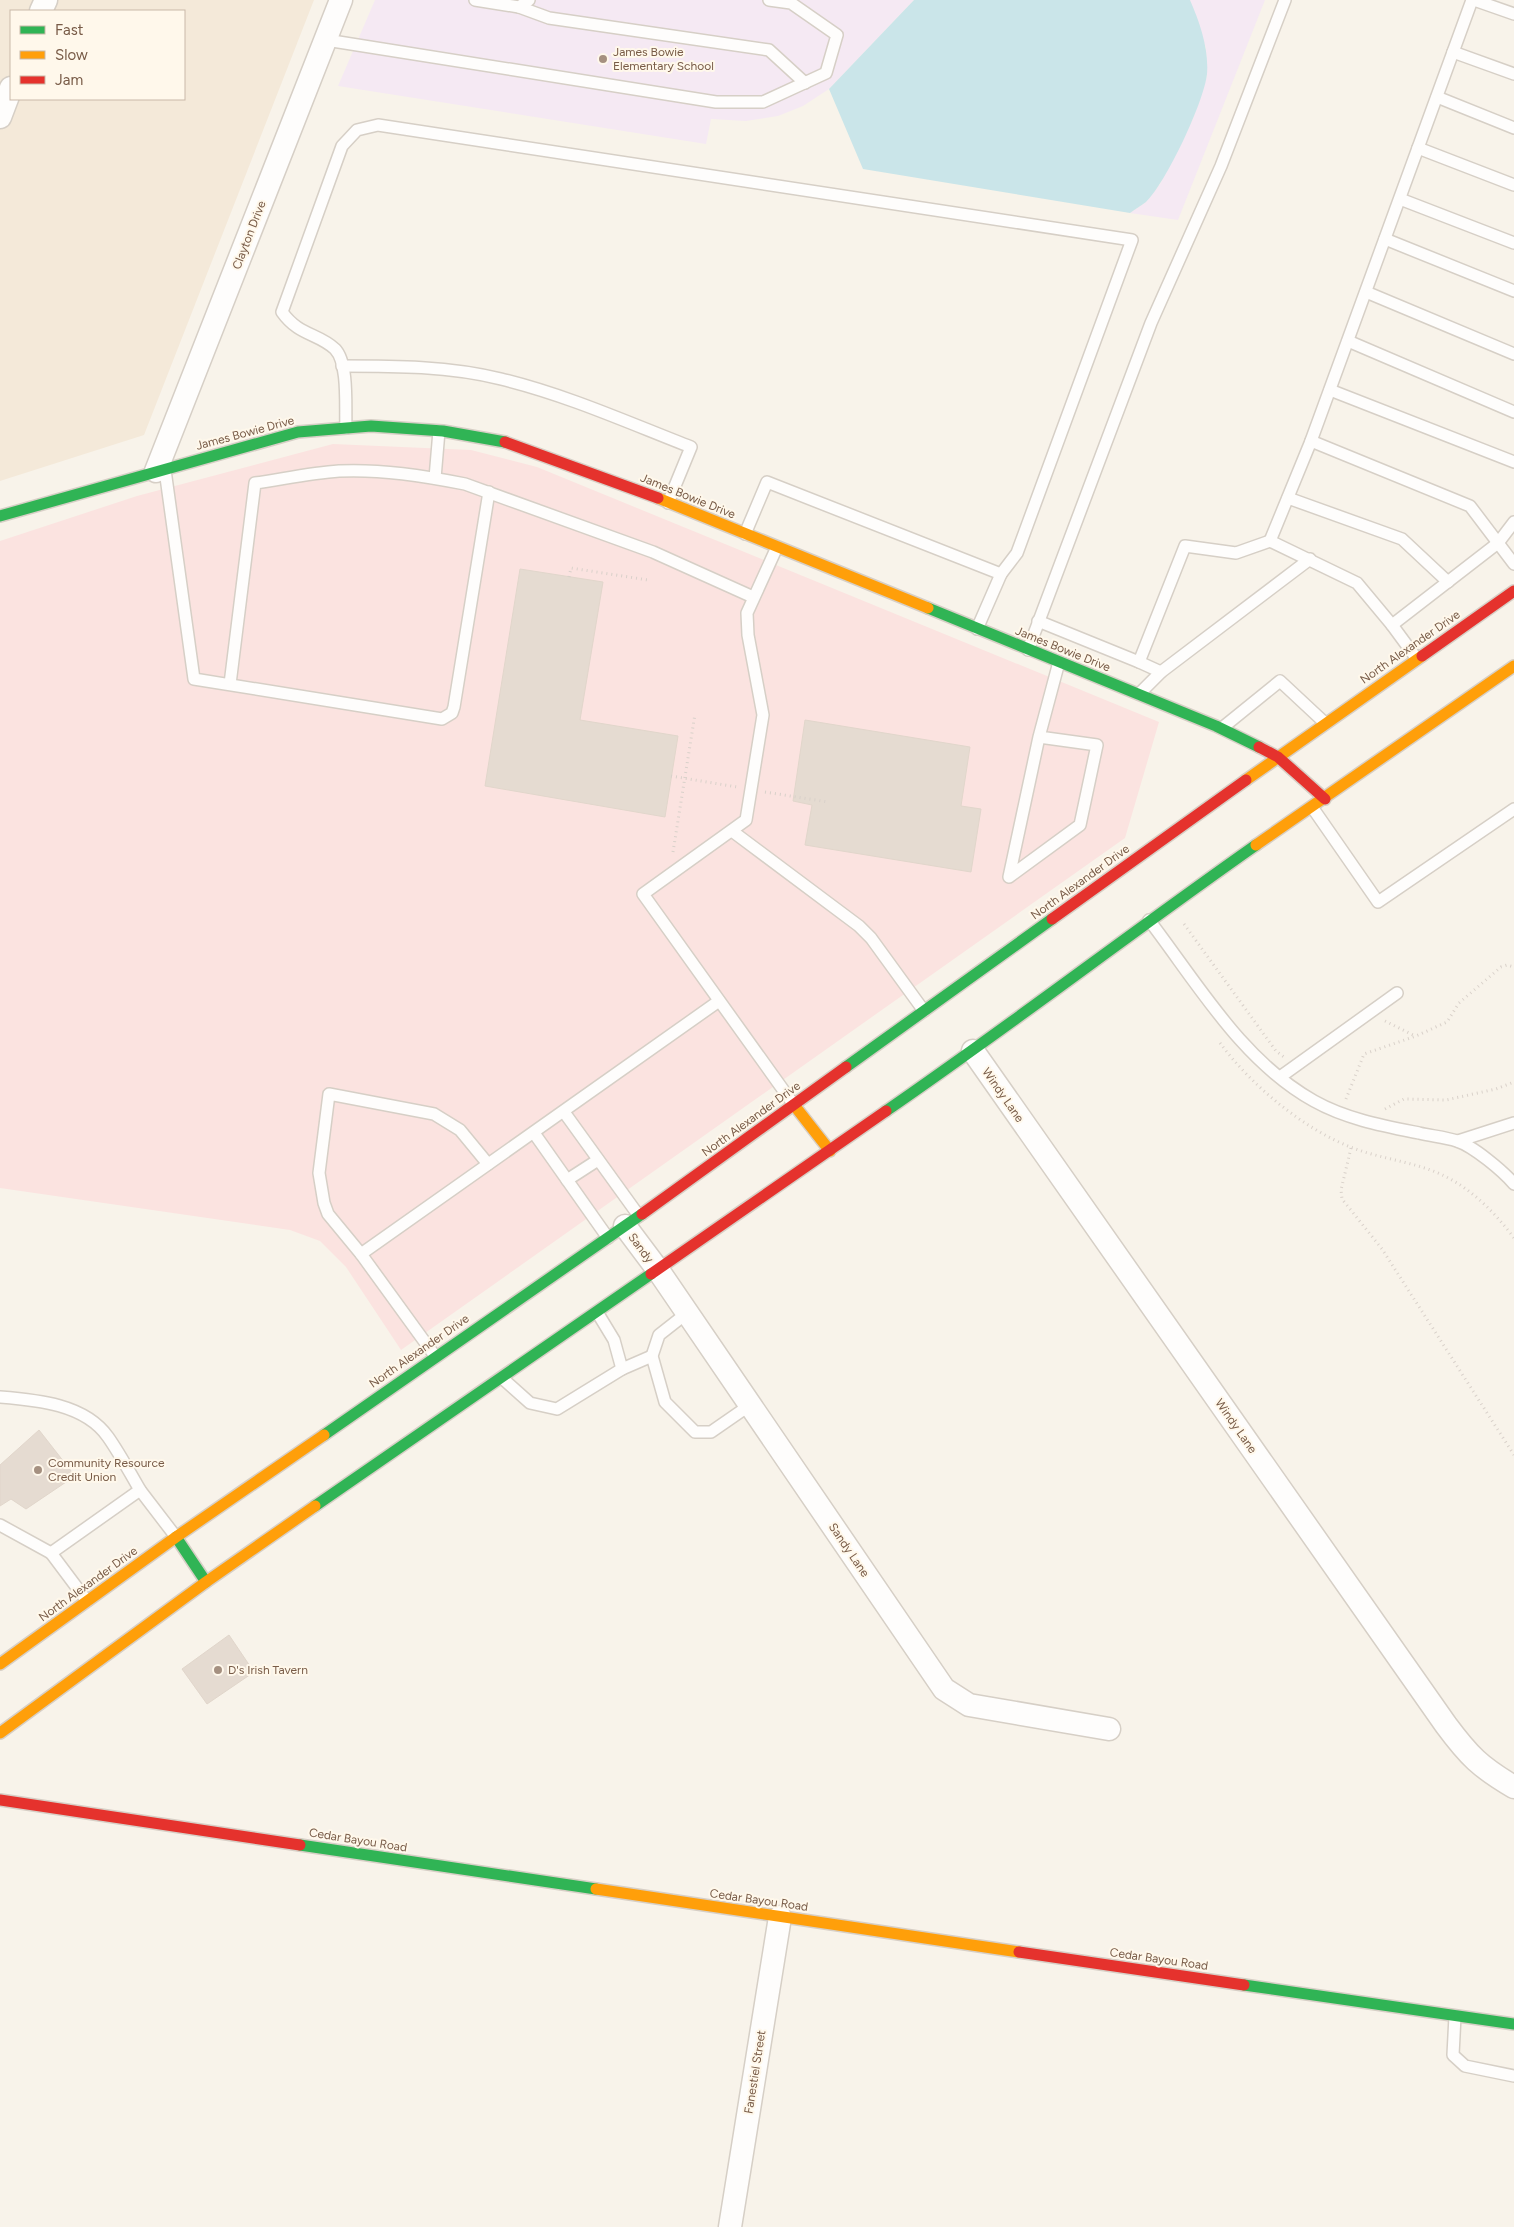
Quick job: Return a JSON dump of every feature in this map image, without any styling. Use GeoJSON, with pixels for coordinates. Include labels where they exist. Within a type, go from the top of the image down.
{"type":"FeatureCollection","features":[{"type":"Feature","properties":{"kind":"main road","name":"James Bowie Drive"},"geometry":{"type":"LineString","coordinates":[[0,516],[298,432],[371,426],[439,431],[503,441],[551,457],[668,503],[1139,694],[1220,729],[1278,757],[1324,799]]}},
{"type":"Feature","properties":{"kind":"main road","name":"North Alexander Drive"},"geometry":{"type":"LineString","coordinates":[[0,1664],[176,1537],[624,1227],[1278,757],[1514,591]]}},
{"type":"Feature","properties":{"kind":"main road"},"geometry":{"type":"LineString","coordinates":[[0,1733],[206,1582],[973,1051],[1149,920],[1514,666]]}},
{"type":"Feature","properties":{"kind":"main road"},"geometry":{"type":"LineString","coordinates":[[794,1105],[830,1151]]}},
{"type":"Feature","properties":{"kind":"main road"},"geometry":{"type":"LineString","coordinates":[[176,1537],[206,1582]]}},
{"type":"Feature","properties":{"kind":"main road","name":"Cedar Bayou Road"},"geometry":{"type":"LineString","coordinates":[[0,1800],[780,1917],[1514,2024]]}},
{"type":"Feature","properties":{"kind":"street","name":"Clayton Drive"},"geometry":{"type":"LineString","coordinates":[[161,470],[341,0]]}},
{"type":"Feature","properties":{"kind":"street"},"geometry":{"type":"LineString","coordinates":[[0,117],[10,91]]}},
{"type":"Feature","properties":{"kind":"street","name":"Windy Lane"},"geometry":{"type":"LineString","coordinates":[[973,1051],[1446,1725],[1468,1754],[1486,1770],[1514,1787]]}},
{"type":"Feature","properties":{"kind":"street","name":"Sandy"},"geometry":{"type":"LineString","coordinates":[[624,1227],[658,1270]]}},
{"type":"Feature","properties":{"kind":"street","name":"Sandy Lane"},"geometry":{"type":"LineString","coordinates":[[658,1270],[944,1688],[968,1705],[1108,1729]]}},
{"type":"Feature","properties":{"kind":"street","name":"Fanestiel Street"},"geometry":{"type":"LineString","coordinates":[[730,2227],[780,1917]]}},
{"type":"Feature","properties":{"kind":"lane"},"geometry":{"type":"LineString","coordinates":[[475,0],[519,7],[549,18],[769,50],[805,83]]}},
{"type":"Feature","properties":{"kind":"lane"},"geometry":{"type":"LineString","coordinates":[[519,7],[529,0]]}},
{"type":"Feature","properties":{"kind":"lane"},"geometry":{"type":"LineString","coordinates":[[326,40],[716,102],[763,102],[826,73],[837,34],[791,3],[769,0]]}},
{"type":"Feature","properties":{"kind":"lane"},"geometry":{"type":"LineString","coordinates":[[1028,650],[1090,490],[1151,323],[1221,166],[1285,0]]}},
{"type":"Feature","properties":{"kind":"lane"},"geometry":{"type":"LineString","coordinates":[[1270,541],[1311,441],[1473,0],[1514,14]]}},
{"type":"Feature","properties":{"kind":"lane"},"geometry":{"type":"LineString","coordinates":[[1453,52],[1514,74]]}},
{"type":"Feature","properties":{"kind":"lane"},"geometry":{"type":"LineString","coordinates":[[1437,98],[1514,128]]}},
{"type":"Feature","properties":{"kind":"lane"},"geometry":{"type":"LineString","coordinates":[[346,428],[345,381],[336,350],[291,324],[282,312],[342,146],[357,130],[378,125],[1132,240],[1017,553],[1001,574],[977,629]]}},
{"type":"Feature","properties":{"kind":"lane"},"geometry":{"type":"LineString","coordinates":[[1418,148],[1514,185]]}},
{"type":"Feature","properties":{"kind":"lane"},"geometry":{"type":"LineString","coordinates":[[1400,199],[1514,243]]}},
{"type":"Feature","properties":{"kind":"lane"},"geometry":{"type":"LineString","coordinates":[[1385,238],[1514,291]]}},
{"type":"Feature","properties":{"kind":"lane"},"geometry":{"type":"LineString","coordinates":[[1366,292],[1514,354]]}},
{"type":"Feature","properties":{"kind":"lane"},"geometry":{"type":"LineString","coordinates":[[1348,341],[1514,412]]}},
{"type":"Feature","properties":{"kind":"lane"},"geometry":{"type":"LineString","coordinates":[[342,366],[422,366],[499,378],[544,390],[691,447],[668,503]]}},
{"type":"Feature","properties":{"kind":"lane"},"geometry":{"type":"LineString","coordinates":[[1330,390],[1514,462]]}},
{"type":"Feature","properties":{"kind":"lane"},"geometry":{"type":"LineString","coordinates":[[435,478],[439,431]]}},
{"type":"Feature","properties":{"kind":"lane"},"geometry":{"type":"LineString","coordinates":[[1311,441],[1470,506],[1514,564]]}},
{"type":"Feature","properties":{"kind":"lane"},"geometry":{"type":"LineString","coordinates":[[161,470],[194,679],[442,719],[447,717],[454,707],[489,492]]}},
{"type":"Feature","properties":{"kind":"lane"},"geometry":{"type":"LineString","coordinates":[[230,684],[256,482],[339,471],[377,472],[435,478],[489,492],[653,552],[753,597]]}},
{"type":"Feature","properties":{"kind":"lane"},"geometry":{"type":"LineString","coordinates":[[745,534],[767,482],[1001,574]]}},
{"type":"Feature","properties":{"kind":"lane"},"geometry":{"type":"LineString","coordinates":[[1288,498],[1402,539],[1448,582]]}},
{"type":"Feature","properties":{"kind":"lane"},"geometry":{"type":"LineString","coordinates":[[1392,625],[1498,544],[1514,522]]}},
{"type":"Feature","properties":{"kind":"lane"},"geometry":{"type":"LineString","coordinates":[[1138,662],[1185,546],[1236,553],[1270,541],[1357,582],[1417,659]]}},
{"type":"Feature","properties":{"kind":"lane"},"geometry":{"type":"LineString","coordinates":[[777,547],[747,613],[746,624],[763,715],[747,814],[743,824],[644,894],[794,1105]]}},
{"type":"Feature","properties":{"kind":"lane"},"geometry":{"type":"LineString","coordinates":[[1139,694],[1161,672],[1310,559]]}},
{"type":"Feature","properties":{"kind":"lane"},"geometry":{"type":"LineString","coordinates":[[1038,621],[1161,672]]}},
{"type":"Feature","properties":{"kind":"lane"},"geometry":{"type":"LineString","coordinates":[[1039,737],[1097,745],[1080,826],[1009,877],[1039,737],[1059,662]]}},
{"type":"Feature","properties":{"kind":"lane"},"geometry":{"type":"LineString","coordinates":[[1220,729],[1280,681],[1325,724]]}},
{"type":"Feature","properties":{"kind":"lane"},"geometry":{"type":"LineString","coordinates":[[1312,807],[1378,902],[1514,809]]}},
{"type":"Feature","properties":{"kind":"lane"},"geometry":{"type":"LineString","coordinates":[[732,832],[859,926],[871,938],[924,1011]]}},
{"type":"Feature","properties":{"kind":"lane"},"geometry":{"type":"LineString","coordinates":[[1149,920],[1238,1037],[1280,1078],[1316,1102],[1342,1114],[1458,1141],[1484,1158],[1514,1184]]}},
{"type":"Feature","properties":{"kind":"lane"},"geometry":{"type":"LineString","coordinates":[[1280,1078],[1397,992]]}},
{"type":"Feature","properties":{"kind":"lane"},"geometry":{"type":"LineString","coordinates":[[360,1254],[719,1001]]}},
{"type":"Feature","properties":{"kind":"lane"},"geometry":{"type":"LineString","coordinates":[[435,1356],[328,1214],[320,1190],[320,1157],[329,1094],[434,1114],[460,1130],[488,1164]]}},
{"type":"Feature","properties":{"kind":"lane"},"geometry":{"type":"LineString","coordinates":[[564,1112],[598,1160],[624,1227]]}},
{"type":"Feature","properties":{"kind":"lane"},"geometry":{"type":"LineString","coordinates":[[1458,1141],[1514,1123]]}},
{"type":"Feature","properties":{"kind":"lane"},"geometry":{"type":"LineString","coordinates":[[534,1133],[566,1180],[624,1227]]}},
{"type":"Feature","properties":{"kind":"lane"},"geometry":{"type":"LineString","coordinates":[[566,1180],[598,1160]]}},
{"type":"Feature","properties":{"kind":"lane"},"geometry":{"type":"LineString","coordinates":[[598,1312],[614,1340],[622,1369]]}},
{"type":"Feature","properties":{"kind":"lane"},"geometry":{"type":"LineString","coordinates":[[687,1312],[659,1335],[652,1356],[665,1402],[695,1432],[711,1432],[750,1405]]}},
{"type":"Feature","properties":{"kind":"lane"},"geometry":{"type":"LineString","coordinates":[[502,1378],[530,1403],[557,1409],[622,1369],[652,1356]]}},
{"type":"Feature","properties":{"kind":"lane"},"geometry":{"type":"LineString","coordinates":[[0,1397],[27,1399],[69,1408],[92,1422],[108,1436],[140,1490],[176,1537]]}},
{"type":"Feature","properties":{"kind":"lane"},"geometry":{"type":"LineString","coordinates":[[51,1553],[140,1490]]}},
{"type":"Feature","properties":{"kind":"lane"},"geometry":{"type":"LineString","coordinates":[[0,1525],[51,1553],[87,1601]]}},
{"type":"Feature","properties":{"kind":"lane"},"geometry":{"type":"LineString","coordinates":[[1455,2016],[1453,2055],[1465,2066],[1514,2076]]}},
{"type":"Feature","properties":{"kind":"path"},"geometry":{"type":"LineString","coordinates":[[569,577],[571,568],[648,580]]}},
{"type":"Feature","properties":{"kind":"path"},"geometry":{"type":"LineString","coordinates":[[673,856],[695,714]]}},
{"type":"Feature","properties":{"kind":"path"},"geometry":{"type":"LineString","coordinates":[[671,776],[738,787]]}},
{"type":"Feature","properties":{"kind":"path"},"geometry":{"type":"LineString","coordinates":[[764,792],[828,802]]}},
{"type":"Feature","properties":{"kind":"path"},"geometry":{"type":"LineString","coordinates":[[1346,1099],[1364,1054],[1416,1036],[1448,1022],[1459,1002],[1501,967],[1507,965],[1514,967]]}},
{"type":"Feature","properties":{"kind":"path"},"geometry":{"type":"LineString","coordinates":[[1376,1008],[1384,1021],[1416,1036]]}},
{"type":"Feature","properties":{"kind":"path"},"geometry":{"type":"LineString","coordinates":[[1351,1147],[1341,1190],[1342,1199],[1382,1249],[1514,1456]]}},
{"type":"Feature","properties":{"kind":"shaded area"},"geometry":{"type":"Polygon","coordinates":[[[0,0],[314,0],[144,435],[0,481],[0,0]]]}},
{"type":"Feature","properties":{"kind":"shaded area","name":"James Bowie Elementary School"},"geometry":{"type":"Polygon","coordinates":[[[375,0],[914,0],[829,89],[803,106],[778,116],[746,121],[711,119],[706,144],[338,86],[375,0]]]}},
{"type":"Feature","properties":{"kind":"shaded area"},"geometry":{"type":"Polygon","coordinates":[[[1190,0],[1265,0],[1178,220],[1130,213],[1146,202],[1160,184],[1193,119],[1207,76],[1206,48],[1190,0]]]}},
{"type":"Feature","properties":{"kind":"shaded area"},"geometry":{"type":"Polygon","coordinates":[[[333,444],[471,450],[537,467],[1159,722],[1125,838],[401,1350],[346,1267],[320,1241],[290,1230],[0,1188],[0,541],[137,496],[333,444]]]}},
{"type":"Feature","properties":{"kind":"water"},"geometry":{"type":"Polygon","coordinates":[[[914,0],[1190,0],[1203,36],[1207,55],[1207,74],[1199,103],[1183,141],[1164,178],[1146,202],[1130,213],[863,169],[829,89],[914,0]]]}},
{"type":"Feature","properties":{"kind":"building"},"geometry":{"type":"Polygon","coordinates":[[[520,569],[603,582],[580,720],[678,736],[665,817],[485,786],[520,569]]]}},
{"type":"Feature","properties":{"kind":"building"},"geometry":{"type":"Polygon","coordinates":[[[805,720],[970,747],[961,806],[981,809],[971,872],[805,845],[812,805],[793,801],[805,720]]]}},
{"type":"Feature","properties":{"kind":"building"},"geometry":{"type":"Polygon","coordinates":[[[39,1430],[75,1476],[26,1509],[11,1499],[0,1506],[0,1465],[39,1430]]]}},
{"type":"Feature","properties":{"kind":"building","name":"D's Irish Tavern"},"geometry":{"type":"Polygon","coordinates":[[[229,1635],[254,1672],[207,1704],[182,1669],[229,1635]]]}},
{"type":"Feature","properties":{"kind":"traffic: fast"},"geometry":{"type":"LineString","coordinates":[[0,516],[298,432],[371,426],[443,431],[505,442]]}},
{"type":"Feature","properties":{"kind":"traffic: fast"},"geometry":{"type":"LineString","coordinates":[[928,608],[1216,726],[1259,747]]}},
{"type":"Feature","properties":{"kind":"traffic: fast"},"geometry":{"type":"LineString","coordinates":[[886,1111],[1256,845]]}},
{"type":"Feature","properties":{"kind":"traffic: fast"},"geometry":{"type":"LineString","coordinates":[[846,1067],[1052,919]]}},
{"type":"Feature","properties":{"kind":"traffic: fast"},"geometry":{"type":"LineString","coordinates":[[324,1435],[642,1214]]}},
{"type":"Feature","properties":{"kind":"traffic: fast"},"geometry":{"type":"LineString","coordinates":[[315,1506],[651,1274]]}},
{"type":"Feature","properties":{"kind":"traffic: fast"},"geometry":{"type":"LineString","coordinates":[[176,1537],[206,1582]]}},
{"type":"Feature","properties":{"kind":"traffic: fast"},"geometry":{"type":"LineString","coordinates":[[300,1845],[596,1889]]}},
{"type":"Feature","properties":{"kind":"traffic: fast"},"geometry":{"type":"LineString","coordinates":[[1244,1985],[1514,2024]]}},
{"type":"Feature","properties":{"kind":"traffic: slow"},"geometry":{"type":"LineString","coordinates":[[658,498],[928,608]]}},
{"type":"Feature","properties":{"kind":"traffic: slow"},"geometry":{"type":"LineString","coordinates":[[1246,780],[1422,656]]}},
{"type":"Feature","properties":{"kind":"traffic: slow"},"geometry":{"type":"LineString","coordinates":[[1256,845],[1514,666]]}},
{"type":"Feature","properties":{"kind":"traffic: slow"},"geometry":{"type":"LineString","coordinates":[[794,1105],[830,1151]]}},
{"type":"Feature","properties":{"kind":"traffic: slow"},"geometry":{"type":"LineString","coordinates":[[0,1664],[176,1537],[324,1435]]}},
{"type":"Feature","properties":{"kind":"traffic: slow"},"geometry":{"type":"LineString","coordinates":[[0,1733],[206,1582],[315,1506]]}},
{"type":"Feature","properties":{"kind":"traffic: slow"},"geometry":{"type":"LineString","coordinates":[[596,1889],[1019,1952]]}},
{"type":"Feature","properties":{"kind":"traffic: jam"},"geometry":{"type":"LineString","coordinates":[[505,442],[658,498]]}},
{"type":"Feature","properties":{"kind":"traffic: jam"},"geometry":{"type":"LineString","coordinates":[[1422,656],[1514,591]]}},
{"type":"Feature","properties":{"kind":"traffic: jam"},"geometry":{"type":"LineString","coordinates":[[1259,747],[1278,757],[1325,799]]}},
{"type":"Feature","properties":{"kind":"traffic: jam"},"geometry":{"type":"LineString","coordinates":[[1052,919],[1246,780]]}},
{"type":"Feature","properties":{"kind":"traffic: jam"},"geometry":{"type":"LineString","coordinates":[[642,1214],[846,1067]]}},
{"type":"Feature","properties":{"kind":"traffic: jam"},"geometry":{"type":"LineString","coordinates":[[651,1274],[886,1111]]}},
{"type":"Feature","properties":{"kind":"traffic: jam"},"geometry":{"type":"LineString","coordinates":[[0,1800],[300,1845]]}},
{"type":"Feature","properties":{"kind":"traffic: jam"},"geometry":{"type":"LineString","coordinates":[[1019,1952],[1244,1985]]}},
{"type":"Feature","properties":{"kind":"place","name":"James Bowie Elementary School"},"geometry":{"type":"Point","coordinates":[603,59]}},
{"type":"Feature","properties":{"kind":"place","name":"Community Resource Credit Union"},"geometry":{"type":"Point","coordinates":[38,1470]}},
{"type":"Feature","properties":{"kind":"place","name":"D's Irish Tavern"},"geometry":{"type":"Point","coordinates":[218,1670]}}]}
